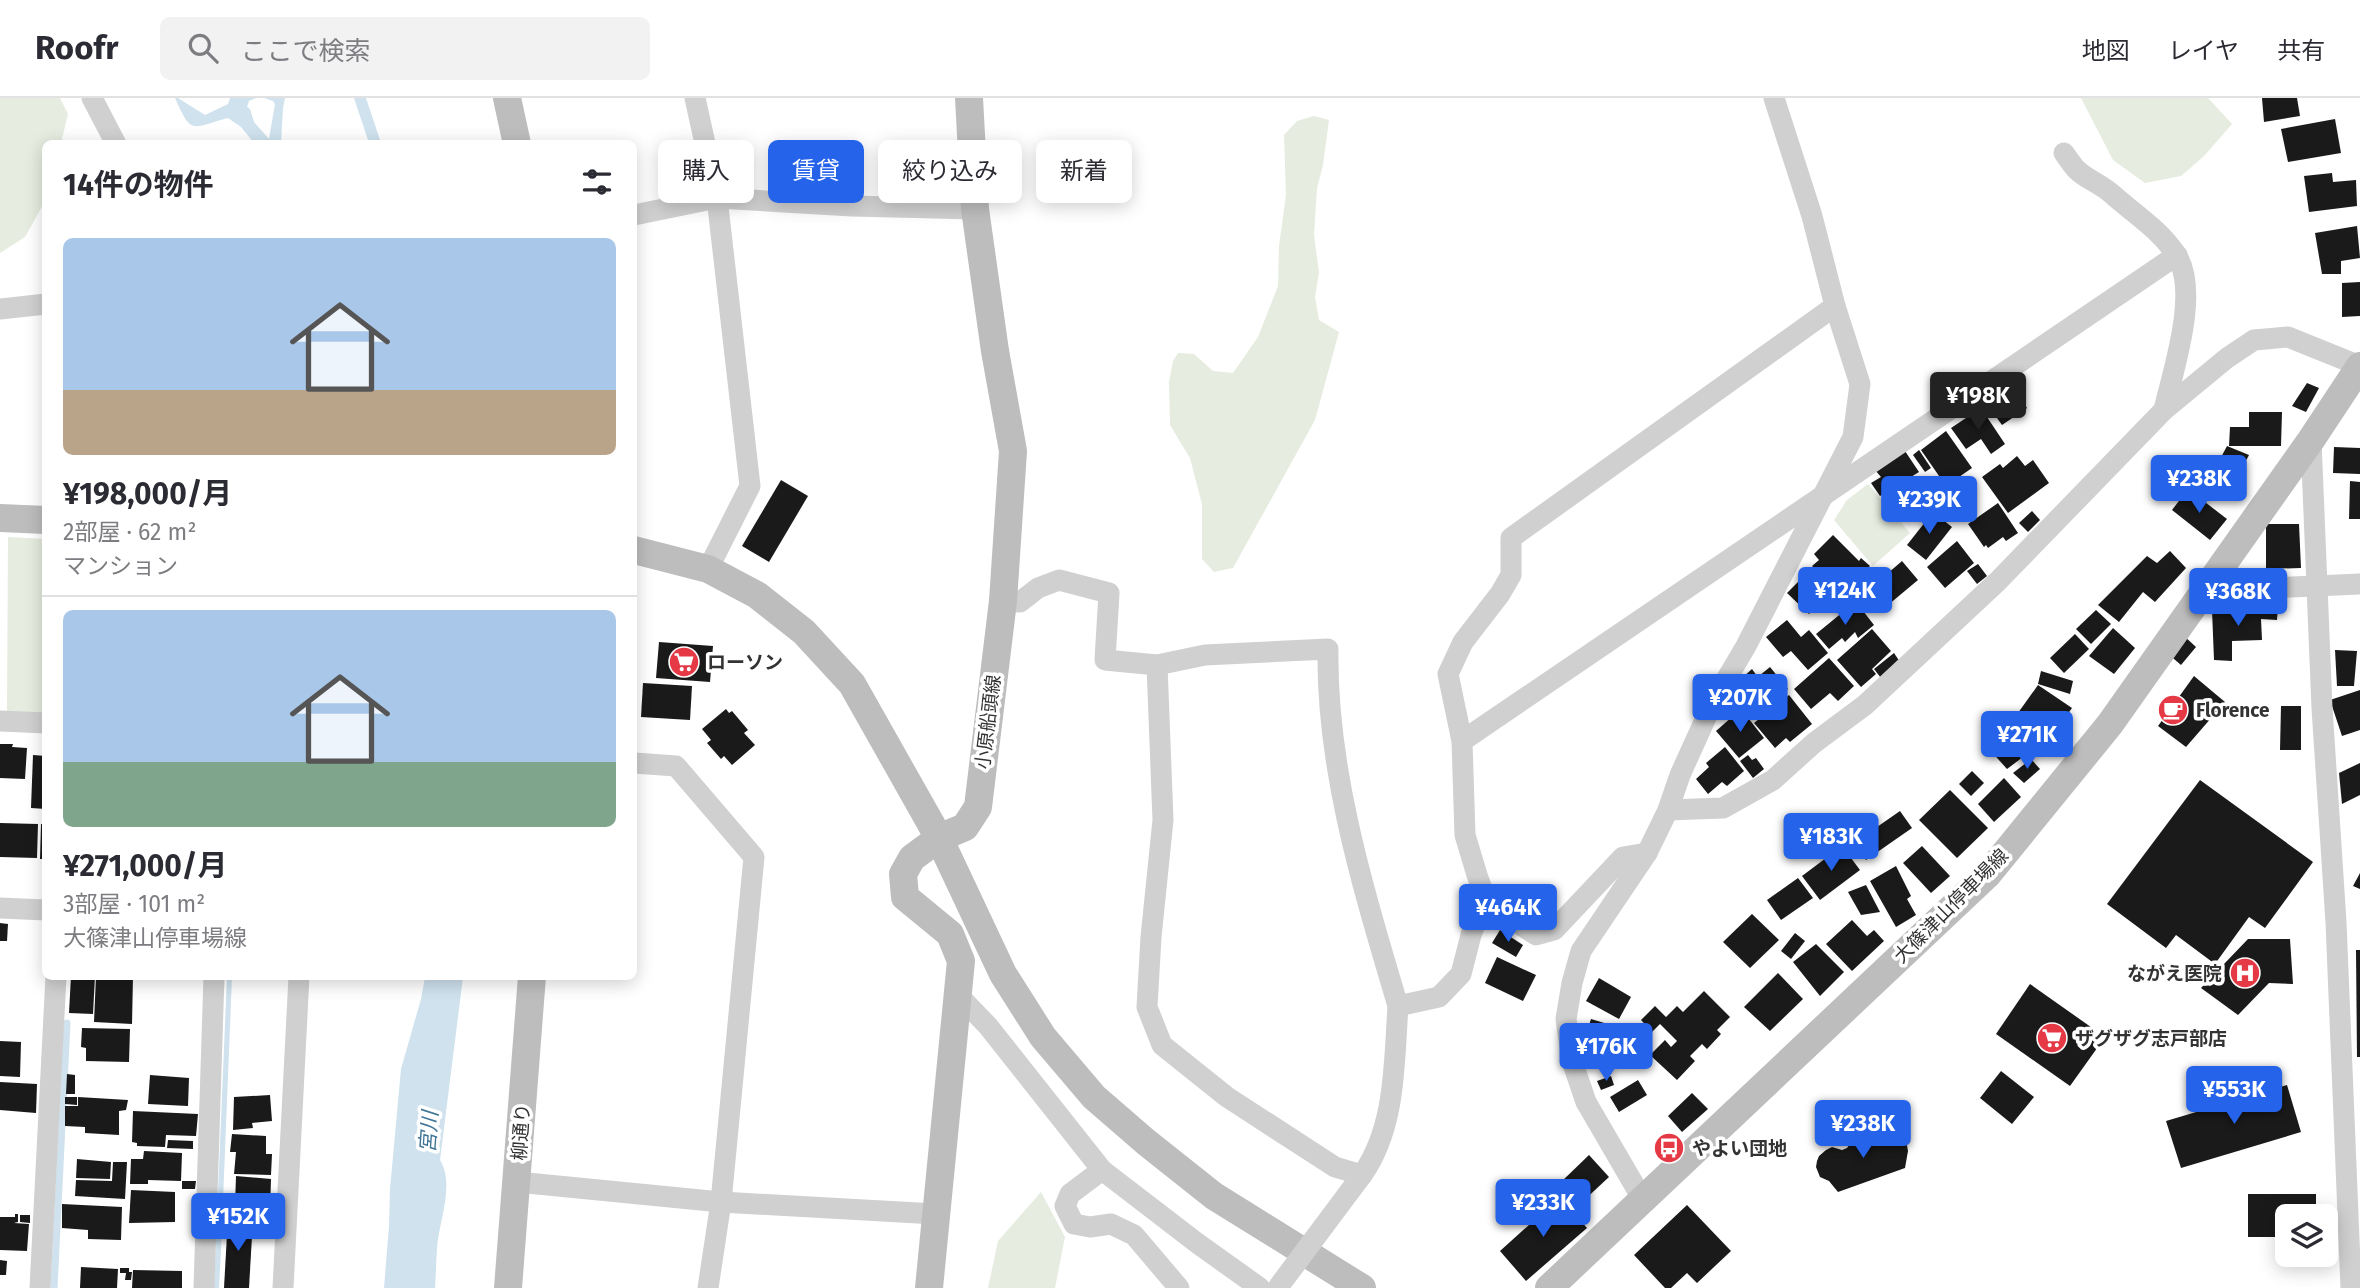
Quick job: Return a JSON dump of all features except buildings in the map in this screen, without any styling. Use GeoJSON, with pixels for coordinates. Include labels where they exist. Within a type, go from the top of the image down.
{"type":"FeatureCollection","features":[{"type":"Feature","properties":{"kind":"main road"},"geometry":{"type":"LineString","coordinates":[[507,98],[516,140]]}},
{"type":"Feature","properties":{"kind":"main road","name":"小原船頭線"},"geometry":{"type":"LineString","coordinates":[[929,1288],[961,961],[950,934],[905,897],[903,874],[912,858],[939,838],[965,827],[978,807],[1003,601],[1013,451],[995,351],[975,209],[969,98]]}},
{"type":"Feature","properties":{"kind":"main road","name":"大篠津山停車場線"},"geometry":{"type":"LineString","coordinates":[[1549,1288],[1988,874],[2110,723],[2311,440],[2360,366]]}},
{"type":"Feature","properties":{"kind":"main road"},"geometry":{"type":"LineString","coordinates":[[0,518],[42,520]]}},
{"type":"Feature","properties":{"kind":"main road"},"geometry":{"type":"LineString","coordinates":[[637,551],[708,569],[757,595],[804,632],[852,684],[939,838],[1003,974],[1043,1037],[1094,1097],[1214,1196],[1362,1288]]}},
{"type":"Feature","properties":{"kind":"main road","name":"柳通り"},"geometry":{"type":"LineString","coordinates":[[508,1288],[532,980]]}},
{"type":"Feature","properties":{"kind":"street"},"geometry":{"type":"LineString","coordinates":[[92,98],[114,140]]}},
{"type":"Feature","properties":{"kind":"street"},"geometry":{"type":"LineString","coordinates":[[695,98],[704,140]]}},
{"type":"Feature","properties":{"kind":"street"},"geometry":{"type":"LineString","coordinates":[[1643,1200],[1586,1102],[1572,1061],[1566,1018],[1572,983],[1581,951],[1647,853],[1713,702],[1745,646],[1853,437],[1860,384],[1835,306],[1812,216],[1774,98]]}},
{"type":"Feature","properties":{"kind":"street"},"geometry":{"type":"LineString","coordinates":[[2064,153],[2078,171],[2102,184],[2158,232],[2177,255],[2185,279],[2185,312],[2164,411]]}},
{"type":"Feature","properties":{"kind":"street"},"geometry":{"type":"LineString","coordinates":[[754,200],[975,209]]}},
{"type":"Feature","properties":{"kind":"street"},"geometry":{"type":"LineString","coordinates":[[637,214],[693,203]]}},
{"type":"Feature","properties":{"kind":"street"},"geometry":{"type":"LineString","coordinates":[[708,569],[750,486],[718,203]]}},
{"type":"Feature","properties":{"kind":"street"},"geometry":{"type":"LineString","coordinates":[[1462,741],[2177,255]]}},
{"type":"Feature","properties":{"kind":"street"},"geometry":{"type":"LineString","coordinates":[[0,309],[42,304]]}},
{"type":"Feature","properties":{"kind":"street"},"geometry":{"type":"LineString","coordinates":[[1647,853],[1623,857],[1554,930],[1536,935],[1508,917],[1485,897],[1465,835],[1462,741],[1448,674],[1463,642],[1500,594],[1511,575],[1511,538],[1835,306]]}},
{"type":"Feature","properties":{"kind":"street"},"geometry":{"type":"LineString","coordinates":[[1668,810],[1723,808],[1773,780],[1814,743],[1865,705],[1988,591],[2164,411],[2227,358],[2254,340],[2288,337],[2360,366]]}},
{"type":"Feature","properties":{"kind":"street"},"geometry":{"type":"LineString","coordinates":[[2311,440],[2322,708],[2336,922],[2351,1288]]}},
{"type":"Feature","properties":{"kind":"street"},"geometry":{"type":"LineString","coordinates":[[959,996],[988,1026],[1102,1170],[1197,1243],[1272,1287],[1356,1183],[1382,1139],[1393,1080],[1398,1006],[1371,915],[1349,824],[1327,692],[1328,649],[1205,654],[1157,665],[1105,660],[1109,593],[1059,580],[1038,588],[1020,602],[1003,601]]}},
{"type":"Feature","properties":{"kind":"street"},"geometry":{"type":"LineString","coordinates":[[2203,591],[2360,584]]}},
{"type":"Feature","properties":{"kind":"street"},"geometry":{"type":"LineString","coordinates":[[1157,665],[1163,820],[1147,1007],[1161,1045],[1238,1104],[1356,1183]]}},
{"type":"Feature","properties":{"kind":"street"},"geometry":{"type":"LineString","coordinates":[[0,721],[42,723]]}},
{"type":"Feature","properties":{"kind":"street"},"geometry":{"type":"LineString","coordinates":[[637,763],[677,766],[754,857],[720,1202],[708,1288]]}},
{"type":"Feature","properties":{"kind":"street"},"geometry":{"type":"LineString","coordinates":[[1398,1006],[1439,998],[1461,974],[1485,897]]}},
{"type":"Feature","properties":{"kind":"street"},"geometry":{"type":"LineString","coordinates":[[0,908],[42,910]]}},
{"type":"Feature","properties":{"kind":"street"},"geometry":{"type":"LineString","coordinates":[[40,1288],[56,980]]}},
{"type":"Feature","properties":{"kind":"street"},"geometry":{"type":"LineString","coordinates":[[204,1288],[214,980]]}},
{"type":"Feature","properties":{"kind":"street"},"geometry":{"type":"LineString","coordinates":[[283,1288],[299,980]]}},
{"type":"Feature","properties":{"kind":"street"},"geometry":{"type":"LineString","coordinates":[[1102,1170],[1070,1194],[1065,1206],[1074,1224],[1090,1227],[1111,1224],[1135,1235],[1179,1288]]}},
{"type":"Feature","properties":{"kind":"street"},"geometry":{"type":"LineString","coordinates":[[517,1182],[720,1202],[936,1214]]}},
{"type":"Feature","properties":{"kind":"shaded area"},"geometry":{"type":"Polygon","coordinates":[[[0,98],[60,98],[68,114],[62,140],[42,140],[42,206],[25,237],[0,253],[0,98]]]}},
{"type":"Feature","properties":{"kind":"shaded area"},"geometry":{"type":"Polygon","coordinates":[[[2081,98],[2208,98],[2232,124],[2204,156],[2181,176],[2145,183],[2113,160],[2081,98]]]}},
{"type":"Feature","properties":{"kind":"shaded area"},"geometry":{"type":"Polygon","coordinates":[[[1314,116],[1329,120],[1317,188],[1314,235],[1319,273],[1315,297],[1319,320],[1339,332],[1315,420],[1233,568],[1214,572],[1202,559],[1202,504],[1190,458],[1170,425],[1169,382],[1173,361],[1178,353],[1194,354],[1213,371],[1233,373],[1258,337],[1278,286],[1279,246],[1286,195],[1284,135],[1297,121],[1314,116]]]}},
{"type":"Feature","properties":{"kind":"shaded area"},"geometry":{"type":"Polygon","coordinates":[[[1868,484],[1910,533],[1873,566],[1834,520],[1847,500],[1868,484]]]}},
{"type":"Feature","properties":{"kind":"shaded area"},"geometry":{"type":"Polygon","coordinates":[[[8,537],[42,539],[42,713],[7,712],[8,537]]]}},
{"type":"Feature","properties":{"kind":"shaded area"},"geometry":{"type":"Polygon","coordinates":[[[1041,1192],[1065,1237],[1055,1288],[988,1288],[998,1241],[1041,1192]]]}},
{"type":"Feature","properties":{"kind":"water"},"geometry":{"type":"Polygon","coordinates":[[[175,98],[205,115],[228,104],[230,98],[256,98],[249,101],[247,107],[254,122],[269,139],[275,104],[264,98],[285,98],[281,140],[252,140],[241,127],[228,118],[199,126],[189,124],[175,98]]]}},
{"type":"Feature","properties":{"kind":"water"},"geometry":{"type":"Polygon","coordinates":[[[354,98],[366,98],[380,140],[368,140],[354,98]]]}},
{"type":"Feature","properties":{"kind":"water"},"geometry":{"type":"Polygon","coordinates":[[[227,980],[232,980],[219,1288],[214,1288],[227,980]]]}},
{"type":"Feature","properties":{"kind":"water","name":"宮川"},"geometry":{"type":"Polygon","coordinates":[[[424,980],[463,980],[440,1160],[446,1180],[446,1192],[437,1248],[435,1288],[384,1288],[401,1069],[424,980]]]}},
{"type":"Feature","properties":{"kind":"waterway"},"geometry":{"type":"LineString","coordinates":[[54,1288],[67,1023]]}},
{"type":"Feature","properties":{"kind":"place","name":"ローソン"},"geometry":{"type":"Point","coordinates":[684,662]}},
{"type":"Feature","properties":{"kind":"place","name":"Florence"},"geometry":{"type":"Point","coordinates":[2173,710]}},
{"type":"Feature","properties":{"kind":"place","name":"ながえ医院"},"geometry":{"type":"Point","coordinates":[2245,973]}},
{"type":"Feature","properties":{"kind":"place","name":"ザグザグ志戸部店"},"geometry":{"type":"Point","coordinates":[2052,1038]}},
{"type":"Feature","properties":{"kind":"place","name":"やよい団地"},"geometry":{"type":"Point","coordinates":[1669,1148]}}]}
